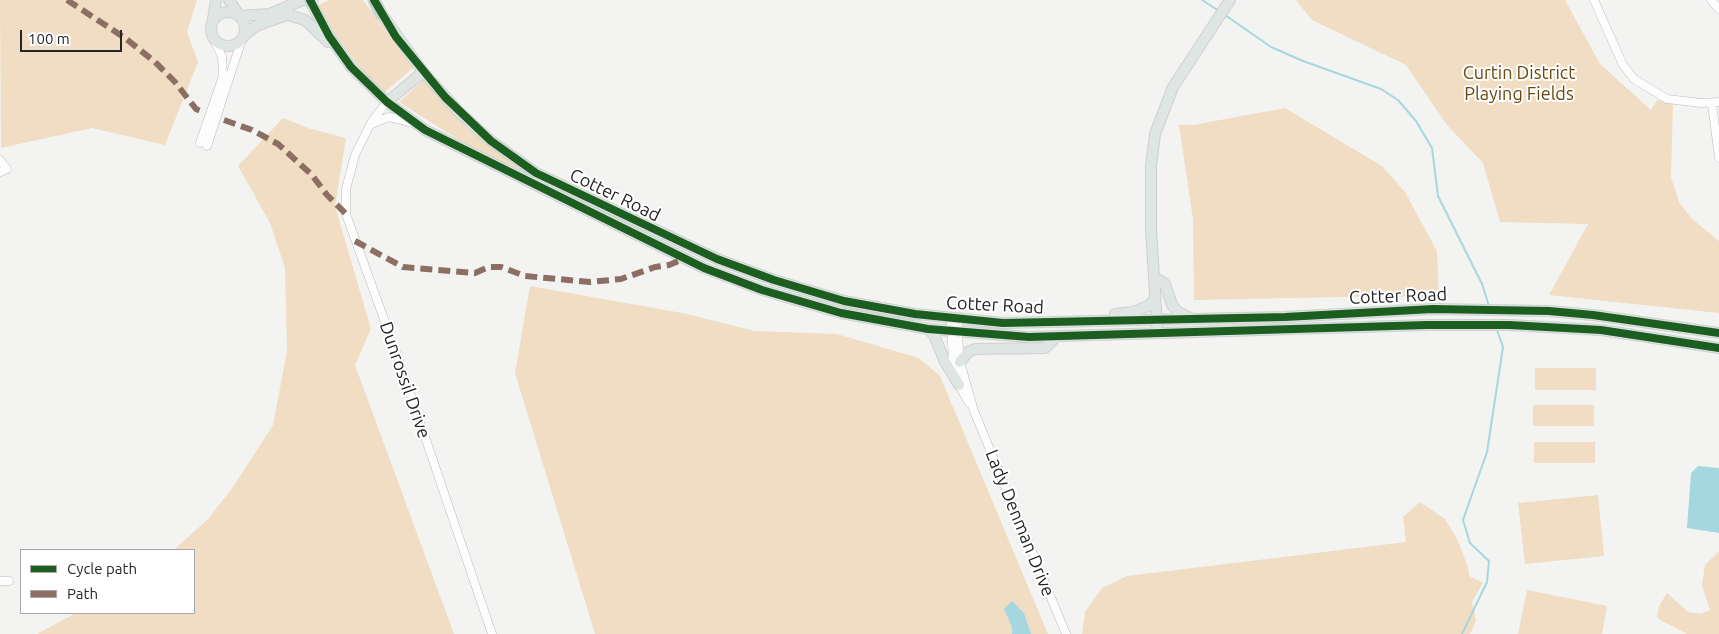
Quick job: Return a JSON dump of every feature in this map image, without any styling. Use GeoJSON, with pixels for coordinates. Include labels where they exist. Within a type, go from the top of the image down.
{"type":"FeatureCollection","features":[{"type":"Feature","properties":{"kind":"highway"},"geometry":{"type":"LineString","coordinates":[[373,0],[381,14]]}},
{"type":"Feature","properties":{"kind":"main road"},"geometry":{"type":"LineString","coordinates":[[216,0],[211,27],[213,37],[219,44],[227,46],[236,44],[256,26],[288,15],[306,6],[311,0]]}},
{"type":"Feature","properties":{"kind":"main road"},"geometry":{"type":"LineString","coordinates":[[229,0],[244,23],[243,37]]}},
{"type":"Feature","properties":{"kind":"main road"},"geometry":{"type":"LineString","coordinates":[[213,20],[225,12],[239,16],[270,14],[303,0],[311,0]]}},
{"type":"Feature","properties":{"kind":"main road","name":"Cotter Road"},"geometry":{"type":"LineString","coordinates":[[311,0],[321,24],[344,59],[386,102],[425,130],[632,234],[726,277],[814,306],[872,320],[928,329],[1056,337],[1509,325],[1601,330],[1719,348]]}},
{"type":"Feature","properties":{"kind":"main road"},"geometry":{"type":"LineString","coordinates":[[1160,320],[1154,300],[1155,269],[1151,197],[1154,134],[1172,87],[1229,2]]}},
{"type":"Feature","properties":{"kind":"main road","name":"Cotter Road"},"geometry":{"type":"LineString","coordinates":[[381,14],[423,72],[478,130],[527,167],[685,245],[740,268],[825,296],[864,306],[954,319],[1053,323],[1194,320],[1433,309],[1504,310],[1593,315],[1719,333]]}},
{"type":"Feature","properties":{"kind":"main road"},"geometry":{"type":"LineString","coordinates":[[288,15],[298,16],[307,21],[344,59]]}},
{"type":"Feature","properties":{"kind":"main road"},"geometry":{"type":"LineString","coordinates":[[386,102],[423,72]]}},
{"type":"Feature","properties":{"kind":"main road"},"geometry":{"type":"LineString","coordinates":[[1155,269],[1159,280],[1161,334]]}},
{"type":"Feature","properties":{"kind":"main road"},"geometry":{"type":"LineString","coordinates":[[1159,280],[1165,284],[1172,305],[1177,311],[1194,320]]}},
{"type":"Feature","properties":{"kind":"main road"},"geometry":{"type":"LineString","coordinates":[[1053,323],[1069,315],[1133,312],[1148,306],[1154,300]]}},
{"type":"Feature","properties":{"kind":"main road"},"geometry":{"type":"LineString","coordinates":[[928,329],[934,335],[945,362],[959,385]]}},
{"type":"Feature","properties":{"kind":"main road"},"geometry":{"type":"LineString","coordinates":[[960,362],[968,352],[975,349],[1045,348],[1056,337]]}},
{"type":"Feature","properties":{"kind":"street"},"geometry":{"type":"LineString","coordinates":[[1594,0],[1623,65],[1634,79],[1666,99],[1715,103],[1719,158]]}},
{"type":"Feature","properties":{"kind":"street"},"geometry":{"type":"LineString","coordinates":[[1710,0],[1719,9]]}},
{"type":"Feature","properties":{"kind":"street"},"geometry":{"type":"LineString","coordinates":[[213,37],[222,56],[223,76],[203,144],[243,37]]}},
{"type":"Feature","properties":{"kind":"street","name":"Dunrossil Drive"},"geometry":{"type":"LineString","coordinates":[[386,102],[369,125],[351,167],[346,189],[346,214],[402,369],[492,634]]}},
{"type":"Feature","properties":{"kind":"street"},"geometry":{"type":"LineString","coordinates":[[369,125],[380,119],[394,117],[425,130]]}},
{"type":"Feature","properties":{"kind":"street"},"geometry":{"type":"LineString","coordinates":[[0,160],[3,171]]}},
{"type":"Feature","properties":{"kind":"street","name":"Lady Denman Drive"},"geometry":{"type":"LineString","coordinates":[[954,319],[951,355],[959,385],[974,411]]}},
{"type":"Feature","properties":{"kind":"street","name":"Lady Denman Drive"},"geometry":{"type":"LineString","coordinates":[[954,332],[960,362],[974,411],[1066,634]]}},
{"type":"Feature","properties":{"kind":"street"},"geometry":{"type":"LineString","coordinates":[[0,581],[9,581]]}},
{"type":"Feature","properties":{"kind":"green space"},"geometry":{"type":"Polygon","coordinates":[[[0,0],[197,0],[187,32],[198,62],[165,145],[92,128],[1,148],[0,0]]]}},
{"type":"Feature","properties":{"kind":"green space"},"geometry":{"type":"Polygon","coordinates":[[[329,0],[363,0],[413,68],[385,92],[363,72],[334,33],[319,5],[329,0]]]}},
{"type":"Feature","properties":{"kind":"green space","name":"Curtin District Playing Fields"},"geometry":{"type":"Polygon","coordinates":[[[1296,0],[1565,0],[1600,64],[1651,110],[1657,100],[1673,104],[1671,177],[1679,202],[1692,219],[1719,241],[1719,313],[1549,295],[1588,224],[1500,222],[1483,163],[1447,125],[1406,65],[1312,20],[1296,0]]]}},
{"type":"Feature","properties":{"kind":"green space"},"geometry":{"type":"Polygon","coordinates":[[[423,80],[469,130],[540,179],[473,149],[399,102],[423,80]]]}},
{"type":"Feature","properties":{"kind":"green space"},"geometry":{"type":"Polygon","coordinates":[[[1285,108],[1382,166],[1405,192],[1437,251],[1439,300],[1397,296],[1194,300],[1193,219],[1179,125],[1193,125],[1285,108]]]}},
{"type":"Feature","properties":{"kind":"green space"},"geometry":{"type":"Polygon","coordinates":[[[283,118],[311,129],[346,138],[335,206],[371,329],[355,365],[454,634],[37,634],[74,614],[195,614],[195,549],[175,549],[208,519],[233,487],[273,425],[287,351],[285,268],[270,223],[238,166],[283,118]]]}},
{"type":"Feature","properties":{"kind":"green space"},"geometry":{"type":"Polygon","coordinates":[[[530,286],[682,313],[755,331],[837,334],[919,358],[940,376],[1048,634],[595,634],[515,373],[530,286]]]}},
{"type":"Feature","properties":{"kind":"green space"},"geometry":{"type":"Polygon","coordinates":[[[1535,368],[1596,368],[1596,390],[1535,390],[1535,368]]]}},
{"type":"Feature","properties":{"kind":"green space"},"geometry":{"type":"Polygon","coordinates":[[[1533,405],[1594,405],[1594,426],[1533,426],[1533,405]]]}},
{"type":"Feature","properties":{"kind":"green space"},"geometry":{"type":"Polygon","coordinates":[[[1534,442],[1595,442],[1595,463],[1534,463],[1534,442]]]}},
{"type":"Feature","properties":{"kind":"green space"},"geometry":{"type":"Polygon","coordinates":[[[1598,495],[1604,556],[1525,564],[1518,503],[1598,495]]]}},
{"type":"Feature","properties":{"kind":"green space"},"geometry":{"type":"Polygon","coordinates":[[[1420,502],[1445,519],[1458,541],[1468,567],[1469,576],[1483,583],[1472,602],[1476,621],[1470,634],[1082,634],[1085,612],[1102,588],[1127,576],[1406,542],[1403,517],[1420,502]]]}},
{"type":"Feature","properties":{"kind":"green space"},"geometry":{"type":"Polygon","coordinates":[[[1719,551],[1719,634],[1687,634],[1660,620],[1657,617],[1659,606],[1667,593],[1688,612],[1701,614],[1710,610],[1702,585],[1705,565],[1719,551]]]}},
{"type":"Feature","properties":{"kind":"green space"},"geometry":{"type":"Polygon","coordinates":[[[1527,590],[1607,606],[1602,634],[1518,634],[1527,590]]]}},
{"type":"Feature","properties":{"kind":"water"},"geometry":{"type":"Polygon","coordinates":[[[1698,466],[1719,468],[1719,533],[1687,528],[1691,473],[1698,466]]]}},
{"type":"Feature","properties":{"kind":"water"},"geometry":{"type":"Polygon","coordinates":[[[1012,601],[1024,613],[1031,634],[1012,634],[1012,627],[1004,609],[1012,601]]]}},
{"type":"Feature","properties":{"kind":"waterway"},"geometry":{"type":"LineString","coordinates":[[1202,0],[1219,11]]}},
{"type":"Feature","properties":{"kind":"waterway"},"geometry":{"type":"LineString","coordinates":[[1225,15],[1271,47],[1303,61],[1381,89],[1398,100],[1416,121],[1432,148],[1438,196],[1482,284],[1489,306]]}},
{"type":"Feature","properties":{"kind":"waterway"},"geometry":{"type":"LineString","coordinates":[[1462,634],[1487,582],[1489,561],[1470,543],[1463,520],[1487,452],[1503,347],[1497,330]]}},
{"type":"Feature","properties":{"kind":"marked path"},"geometry":{"type":"LineString","coordinates":[[67,0],[125,38],[155,62],[175,82],[196,109],[203,112]]}},
{"type":"Feature","properties":{"kind":"marked path"},"geometry":{"type":"LineString","coordinates":[[224,120],[252,130],[278,144],[312,175],[327,195],[346,214]]}},
{"type":"Feature","properties":{"kind":"marked path"},"geometry":{"type":"LineString","coordinates":[[355,241],[403,267],[475,273],[489,267],[501,267],[525,276],[590,282],[621,279],[683,259]]}},
{"type":"Feature","properties":{"kind":"cycle path"},"geometry":{"type":"LineString","coordinates":[[310,0],[329,36],[351,67],[387,102],[425,130],[704,268],[762,290],[841,313],[928,329],[1029,337],[1427,325],[1509,325],[1601,330],[1719,348]]}},
{"type":"Feature","properties":{"kind":"cycle path"},"geometry":{"type":"LineString","coordinates":[[374,0],[396,37],[445,97],[491,141],[536,173],[717,259],[774,280],[844,301],[915,314],[1003,323],[1285,317],[1433,309],[1549,311],[1593,315],[1719,333]]}}]}
